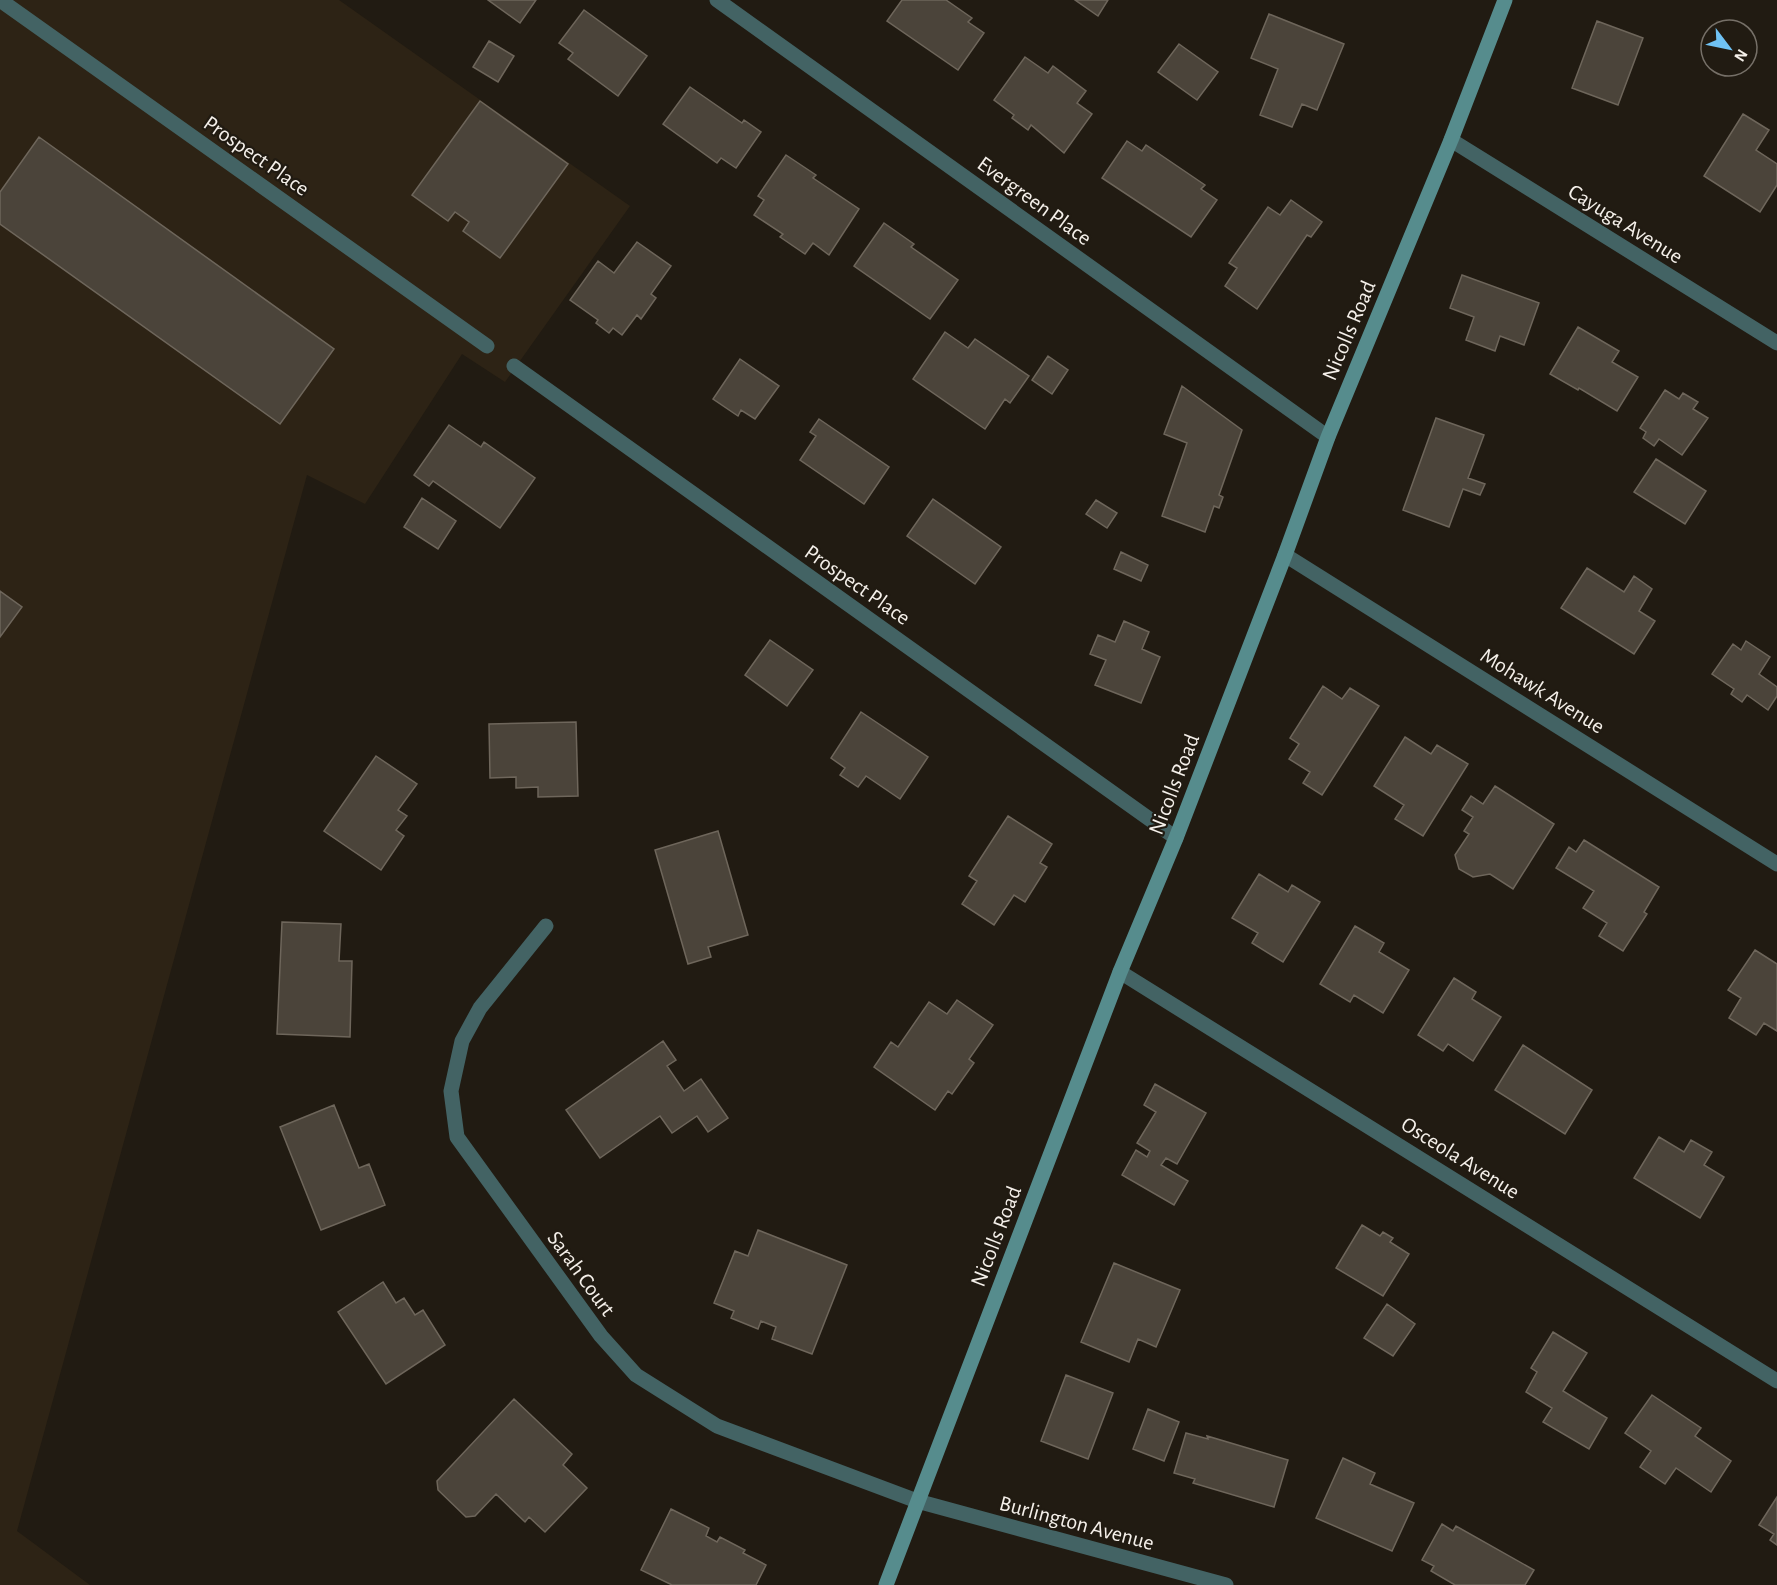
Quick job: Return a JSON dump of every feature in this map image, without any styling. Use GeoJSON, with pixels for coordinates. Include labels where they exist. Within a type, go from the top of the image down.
{"type":"FeatureCollection","features":[{"type":"Feature","properties":{"kind":"street","name":"Prospect Place"},"geometry":{"type":"LineString","coordinates":[[0,0],[487,346]]}},
{"type":"Feature","properties":{"kind":"street","name":"Evergreen Place"},"geometry":{"type":"LineString","coordinates":[[717,0],[1328,438]]}},
{"type":"Feature","properties":{"kind":"street","name":"Nicolls Road"},"geometry":{"type":"LineString","coordinates":[[886,1585],[1120,972],[1176,838],[1328,438],[1451,140],[1505,0]]}},
{"type":"Feature","properties":{"kind":"street","name":"Cayuga Avenue"},"geometry":{"type":"LineString","coordinates":[[1451,140],[1777,343]]}},
{"type":"Feature","properties":{"kind":"street","name":"Prospect Place"},"geometry":{"type":"LineString","coordinates":[[514,366],[1176,838]]}},
{"type":"Feature","properties":{"kind":"street","name":"Mohawk Avenue"},"geometry":{"type":"LineString","coordinates":[[1285,555],[1777,864]]}},
{"type":"Feature","properties":{"kind":"street","name":"Sarah Court"},"geometry":{"type":"LineString","coordinates":[[546,926],[480,1008],[462,1041],[451,1091],[457,1137],[601,1336],[636,1375],[717,1426],[917,1502]]}},
{"type":"Feature","properties":{"kind":"street","name":"Osceola Avenue"},"geometry":{"type":"LineString","coordinates":[[1120,972],[1777,1381]]}},
{"type":"Feature","properties":{"kind":"street","name":"Burlington Avenue"},"geometry":{"type":"LineString","coordinates":[[917,1502],[1226,1585]]}},
{"type":"Feature","properties":{"kind":"shaded area"},"geometry":{"type":"Polygon","coordinates":[[[0,0],[339,0],[630,206],[505,382],[462,354],[365,504],[307,475],[17,1531],[90,1585],[0,1585],[0,0]]]}},
{"type":"Feature","properties":{"kind":"building"},"geometry":{"type":"Polygon","coordinates":[[[488,0],[536,0],[520,23],[488,0]]]}},
{"type":"Feature","properties":{"kind":"building"},"geometry":{"type":"Polygon","coordinates":[[[902,0],[946,0],[972,18],[968,22],[984,33],[958,70],[887,21],[902,0]]]}},
{"type":"Feature","properties":{"kind":"building"},"geometry":{"type":"Polygon","coordinates":[[[1075,0],[1108,0],[1098,16],[1075,0]]]}},
{"type":"Feature","properties":{"kind":"building"},"geometry":{"type":"Polygon","coordinates":[[[584,10],[647,56],[618,96],[568,59],[573,53],[559,43],[584,10]]]}},
{"type":"Feature","properties":{"kind":"building"},"geometry":{"type":"Polygon","coordinates":[[[1269,14],[1344,44],[1317,110],[1302,104],[1292,127],[1260,115],[1278,69],[1251,58],[1269,14]]]}},
{"type":"Feature","properties":{"kind":"building"},"geometry":{"type":"Polygon","coordinates":[[[1597,21],[1643,38],[1618,105],[1572,88],[1597,21]]]}},
{"type":"Feature","properties":{"kind":"building"},"geometry":{"type":"Polygon","coordinates":[[[489,41],[514,56],[498,82],[473,67],[489,41]]]}},
{"type":"Feature","properties":{"kind":"building"},"geometry":{"type":"Polygon","coordinates":[[[1179,44],[1218,72],[1197,100],[1158,72],[1179,44]]]}},
{"type":"Feature","properties":{"kind":"building"},"geometry":{"type":"Polygon","coordinates":[[[1025,57],[1048,73],[1053,66],[1086,91],[1077,103],[1092,114],[1064,153],[1031,125],[1028,130],[1012,118],[1014,115],[994,100],[1025,57]]]}},
{"type":"Feature","properties":{"kind":"building"},"geometry":{"type":"Polygon","coordinates":[[[690,87],[742,123],[744,120],[761,132],[736,168],[721,158],[717,163],[663,124],[690,87]]]}},
{"type":"Feature","properties":{"kind":"building"},"geometry":{"type":"Polygon","coordinates":[[[480,101],[568,164],[500,258],[463,231],[469,222],[455,212],[448,221],[412,195],[480,101]]]}},
{"type":"Feature","properties":{"kind":"building"},"geometry":{"type":"Polygon","coordinates":[[[1743,114],[1769,130],[1756,150],[1777,164],[1777,185],[1760,212],[1704,176],[1743,114]]]}},
{"type":"Feature","properties":{"kind":"building"},"geometry":{"type":"Polygon","coordinates":[[[39,137],[334,349],[280,424],[0,224],[0,192],[39,137]]]}},
{"type":"Feature","properties":{"kind":"building"},"geometry":{"type":"Polygon","coordinates":[[[1127,141],[1142,151],[1146,145],[1205,185],[1201,189],[1217,200],[1191,237],[1102,178],[1127,141]]]}},
{"type":"Feature","properties":{"kind":"building"},"geometry":{"type":"Polygon","coordinates":[[[786,155],[816,175],[813,178],[859,209],[829,255],[813,243],[805,254],[780,237],[783,234],[754,215],[764,200],[758,196],[786,155]]]}},
{"type":"Feature","properties":{"kind":"building"},"geometry":{"type":"Polygon","coordinates":[[[1291,200],[1322,222],[1311,237],[1307,235],[1257,309],[1225,286],[1237,268],[1229,263],[1268,207],[1280,215],[1291,200]]]}},
{"type":"Feature","properties":{"kind":"building"},"geometry":{"type":"Polygon","coordinates":[[[884,223],[914,244],[911,247],[958,280],[930,319],[854,266],[884,223]]]}},
{"type":"Feature","properties":{"kind":"building"},"geometry":{"type":"Polygon","coordinates":[[[637,242],[671,266],[651,294],[656,298],[641,319],[637,315],[622,335],[613,328],[609,333],[596,323],[598,320],[570,300],[598,261],[614,273],[637,242]]]}},
{"type":"Feature","properties":{"kind":"building"},"geometry":{"type":"Polygon","coordinates":[[[1462,275],[1539,303],[1524,345],[1500,336],[1495,351],[1466,340],[1474,317],[1450,308],[1462,275]]]}},
{"type":"Feature","properties":{"kind":"building"},"geometry":{"type":"Polygon","coordinates":[[[1578,327],[1619,351],[1612,362],[1638,377],[1617,411],[1550,374],[1578,327]]]}},
{"type":"Feature","properties":{"kind":"building"},"geometry":{"type":"Polygon","coordinates":[[[945,332],[968,348],[975,339],[1029,376],[1010,403],[1005,399],[985,429],[913,379],[945,332]]]}},
{"type":"Feature","properties":{"kind":"building"},"geometry":{"type":"Polygon","coordinates":[[[1048,356],[1068,370],[1052,394],[1032,380],[1048,356]]]}},
{"type":"Feature","properties":{"kind":"building"},"geometry":{"type":"Polygon","coordinates":[[[740,359],[779,386],[755,419],[741,410],[738,416],[713,399],[740,359]]]}},
{"type":"Feature","properties":{"kind":"building"},"geometry":{"type":"Polygon","coordinates":[[[1182,386],[1242,430],[1219,495],[1223,497],[1219,508],[1214,506],[1205,532],[1162,516],[1187,443],[1164,434],[1182,386]]]}},
{"type":"Feature","properties":{"kind":"building"},"geometry":{"type":"Polygon","coordinates":[[[1665,390],[1679,399],[1683,393],[1698,402],[1693,409],[1708,418],[1682,455],[1659,439],[1654,446],[1643,438],[1646,432],[1640,428],[1665,390]]]}},
{"type":"Feature","properties":{"kind":"building"},"geometry":{"type":"Polygon","coordinates":[[[1436,418],[1484,435],[1468,478],[1485,484],[1480,495],[1463,489],[1449,527],[1403,510],[1436,418]]]}},
{"type":"Feature","properties":{"kind":"building"},"geometry":{"type":"Polygon","coordinates":[[[819,419],[889,467],[864,504],[800,460],[816,436],[810,432],[819,419]]]}},
{"type":"Feature","properties":{"kind":"building"},"geometry":{"type":"Polygon","coordinates":[[[449,425],[481,447],[484,442],[535,478],[500,528],[433,481],[429,486],[414,475],[449,425]]]}},
{"type":"Feature","properties":{"kind":"building"},"geometry":{"type":"Polygon","coordinates":[[[1656,459],[1706,491],[1685,524],[1634,492],[1656,459]]]}},
{"type":"Feature","properties":{"kind":"building"},"geometry":{"type":"Polygon","coordinates":[[[422,498],[456,521],[438,549],[404,527],[422,498]]]}},
{"type":"Feature","properties":{"kind":"building"},"geometry":{"type":"Polygon","coordinates":[[[933,499],[1001,547],[975,584],[907,536],[933,499]]]}},
{"type":"Feature","properties":{"kind":"building"},"geometry":{"type":"Polygon","coordinates":[[[1096,500],[1117,513],[1107,528],[1086,514],[1096,500]]]}},
{"type":"Feature","properties":{"kind":"building"},"geometry":{"type":"Polygon","coordinates":[[[1121,552],[1148,565],[1141,581],[1114,569],[1121,552]]]}},
{"type":"Feature","properties":{"kind":"building"},"geometry":{"type":"Polygon","coordinates":[[[1587,568],[1624,592],[1634,576],[1652,589],[1639,611],[1655,621],[1634,654],[1561,608],[1587,568]]]}},
{"type":"Feature","properties":{"kind":"building"},"geometry":{"type":"Polygon","coordinates":[[[0,591],[22,607],[0,637],[0,591]]]}},
{"type":"Feature","properties":{"kind":"building"},"geometry":{"type":"Polygon","coordinates":[[[1124,621],[1149,632],[1142,649],[1160,657],[1141,703],[1095,685],[1106,660],[1090,654],[1098,635],[1115,642],[1124,621]]]}},
{"type":"Feature","properties":{"kind":"building"},"geometry":{"type":"Polygon","coordinates":[[[770,640],[813,670],[787,706],[745,675],[770,640]]]}},
{"type":"Feature","properties":{"kind":"building"},"geometry":{"type":"Polygon","coordinates":[[[1746,641],[1770,657],[1759,674],[1777,687],[1777,696],[1768,710],[1747,695],[1742,702],[1731,694],[1734,689],[1712,674],[1733,644],[1741,650],[1746,641]]]}},
{"type":"Feature","properties":{"kind":"building"},"geometry":{"type":"Polygon","coordinates":[[[1323,686],[1342,699],[1350,688],[1379,706],[1322,795],[1303,783],[1310,772],[1289,759],[1299,744],[1290,738],[1323,686]]]}},
{"type":"Feature","properties":{"kind":"building"},"geometry":{"type":"Polygon","coordinates":[[[861,712],[928,757],[900,799],[866,776],[858,787],[840,775],[845,768],[831,758],[861,712]]]}},
{"type":"Feature","properties":{"kind":"building"},"geometry":{"type":"Polygon","coordinates":[[[576,722],[578,796],[538,797],[538,787],[516,788],[516,777],[490,778],[489,724],[576,722]]]}},
{"type":"Feature","properties":{"kind":"building"},"geometry":{"type":"Polygon","coordinates":[[[1405,737],[1431,754],[1437,745],[1468,764],[1423,836],[1395,819],[1404,805],[1374,786],[1405,737]]]}},
{"type":"Feature","properties":{"kind":"building"},"geometry":{"type":"Polygon","coordinates":[[[376,756],[417,784],[398,810],[407,816],[396,830],[404,836],[381,870],[324,831],[376,756]]]}},
{"type":"Feature","properties":{"kind":"building"},"geometry":{"type":"Polygon","coordinates":[[[1495,786],[1554,824],[1513,889],[1490,874],[1473,877],[1459,869],[1455,855],[1469,834],[1464,831],[1473,817],[1462,810],[1471,796],[1483,804],[1495,786]]]}},
{"type":"Feature","properties":{"kind":"building"},"geometry":{"type":"Polygon","coordinates":[[[1008,816],[1052,844],[1040,863],[1047,867],[1025,902],[1014,895],[994,925],[962,904],[977,881],[969,876],[1008,816]]]}},
{"type":"Feature","properties":{"kind":"building"},"geometry":{"type":"Polygon","coordinates":[[[718,831],[748,935],[708,947],[711,957],[688,964],[655,850],[718,831]]]}},
{"type":"Feature","properties":{"kind":"building"},"geometry":{"type":"Polygon","coordinates":[[[1584,840],[1659,887],[1644,912],[1647,914],[1623,951],[1599,936],[1607,923],[1583,908],[1594,891],[1556,868],[1569,847],[1576,852],[1584,840]]]}},
{"type":"Feature","properties":{"kind":"building"},"geometry":{"type":"Polygon","coordinates":[[[1259,874],[1288,892],[1292,885],[1320,902],[1283,962],[1252,943],[1258,933],[1232,918],[1259,874]]]}},
{"type":"Feature","properties":{"kind":"building"},"geometry":{"type":"Polygon","coordinates":[[[282,922],[341,924],[339,961],[352,961],[350,1037],[277,1034],[282,922]]]}},
{"type":"Feature","properties":{"kind":"building"},"geometry":{"type":"Polygon","coordinates":[[[1355,926],[1384,943],[1379,952],[1409,970],[1383,1013],[1354,995],[1350,1002],[1320,984],[1355,926]]]}},
{"type":"Feature","properties":{"kind":"building"},"geometry":{"type":"Polygon","coordinates":[[[1755,950],[1777,964],[1777,1031],[1764,1023],[1756,1035],[1729,1018],[1741,998],[1728,990],[1755,950]]]}},
{"type":"Feature","properties":{"kind":"building"},"geometry":{"type":"Polygon","coordinates":[[[1454,978],[1476,992],[1472,999],[1501,1017],[1473,1061],[1448,1044],[1443,1051],[1418,1035],[1454,978]]]}},
{"type":"Feature","properties":{"kind":"building"},"geometry":{"type":"Polygon","coordinates":[[[957,1000],[993,1025],[969,1059],[974,1063],[952,1094],[948,1091],[935,1110],[874,1067],[891,1042],[898,1047],[929,1002],[947,1014],[957,1000]]]}},
{"type":"Feature","properties":{"kind":"building"},"geometry":{"type":"Polygon","coordinates":[[[663,1041],[676,1060],[667,1066],[684,1091],[701,1079],[728,1118],[708,1132],[697,1116],[672,1133],[660,1116],[600,1158],[566,1110],[663,1041]]]}},
{"type":"Feature","properties":{"kind":"building"},"geometry":{"type":"Polygon","coordinates":[[[1523,1045],[1592,1090],[1565,1134],[1495,1090],[1523,1045]]]}},
{"type":"Feature","properties":{"kind":"building"},"geometry":{"type":"Polygon","coordinates":[[[1155,1084],[1206,1113],[1177,1164],[1166,1158],[1161,1165],[1188,1181],[1174,1205],[1122,1175],[1136,1150],[1147,1157],[1150,1151],[1137,1143],[1156,1112],[1144,1105],[1155,1084]]]}},
{"type":"Feature","properties":{"kind":"building"},"geometry":{"type":"Polygon","coordinates":[[[334,1105],[359,1168],[369,1164],[385,1205],[321,1230],[280,1127],[334,1105]]]}},
{"type":"Feature","properties":{"kind":"building"},"geometry":{"type":"Polygon","coordinates":[[[1659,1137],[1684,1152],[1691,1140],[1712,1152],[1704,1165],[1724,1177],[1700,1218],[1634,1178],[1659,1137]]]}},
{"type":"Feature","properties":{"kind":"building"},"geometry":{"type":"Polygon","coordinates":[[[1362,1225],[1380,1236],[1383,1232],[1393,1238],[1390,1242],[1409,1254],[1383,1296],[1336,1268],[1362,1225]]]}},
{"type":"Feature","properties":{"kind":"building"},"geometry":{"type":"Polygon","coordinates":[[[758,1230],[847,1265],[812,1354],[772,1339],[776,1327],[761,1321],[758,1329],[731,1318],[734,1311],[714,1303],[735,1251],[748,1256],[758,1230]]]}},
{"type":"Feature","properties":{"kind":"building"},"geometry":{"type":"Polygon","coordinates":[[[1114,1263],[1180,1290],[1156,1347],[1138,1339],[1129,1362],[1081,1342],[1114,1263]]]}},
{"type":"Feature","properties":{"kind":"building"},"geometry":{"type":"Polygon","coordinates":[[[383,1282],[396,1303],[404,1298],[415,1315],[423,1310],[445,1345],[386,1384],[338,1312],[383,1282]]]}},
{"type":"Feature","properties":{"kind":"building"},"geometry":{"type":"Polygon","coordinates":[[[1387,1304],[1415,1324],[1393,1356],[1364,1338],[1387,1304]]]}},
{"type":"Feature","properties":{"kind":"building"},"geometry":{"type":"Polygon","coordinates":[[[1553,1332],[1587,1353],[1563,1391],[1607,1418],[1589,1449],[1543,1422],[1552,1408],[1526,1392],[1537,1372],[1531,1368],[1553,1332]]]}},
{"type":"Feature","properties":{"kind":"building"},"geometry":{"type":"Polygon","coordinates":[[[1066,1375],[1113,1393],[1088,1459],[1041,1441],[1066,1375]]]}},
{"type":"Feature","properties":{"kind":"building"},"geometry":{"type":"Polygon","coordinates":[[[1652,1395],[1701,1428],[1695,1436],[1731,1461],[1711,1492],[1676,1468],[1665,1484],[1640,1467],[1651,1451],[1625,1433],[1652,1395]]]}},
{"type":"Feature","properties":{"kind":"building"},"geometry":{"type":"Polygon","coordinates":[[[514,1399],[572,1454],[563,1465],[587,1488],[545,1532],[529,1517],[525,1522],[496,1494],[475,1516],[466,1517],[438,1490],[437,1481],[514,1399]]]}},
{"type":"Feature","properties":{"kind":"building"},"geometry":{"type":"Polygon","coordinates":[[[1148,1409],[1179,1422],[1164,1461],[1133,1449],[1148,1409]]]}},
{"type":"Feature","properties":{"kind":"building"},"geometry":{"type":"Polygon","coordinates":[[[1186,1433],[1208,1439],[1207,1436],[1288,1460],[1274,1507],[1193,1483],[1195,1479],[1174,1473],[1186,1433]]]}},
{"type":"Feature","properties":{"kind":"building"},"geometry":{"type":"Polygon","coordinates":[[[1343,1458],[1375,1473],[1370,1484],[1414,1503],[1392,1551],[1316,1518],[1343,1458]]]}},
{"type":"Feature","properties":{"kind":"building"},"geometry":{"type":"Polygon","coordinates":[[[1777,1497],[1777,1545],[1770,1540],[1774,1534],[1759,1525],[1777,1497]]]}},
{"type":"Feature","properties":{"kind":"building"},"geometry":{"type":"Polygon","coordinates":[[[671,1509],[709,1528],[706,1536],[717,1542],[720,1537],[745,1550],[743,1553],[766,1565],[756,1585],[672,1585],[641,1570],[671,1509]]]}},
{"type":"Feature","properties":{"kind":"building"},"geometry":{"type":"Polygon","coordinates":[[[1442,1524],[1453,1531],[1456,1526],[1534,1570],[1525,1585],[1455,1585],[1431,1571],[1434,1566],[1422,1560],[1442,1524]]]}}]}
